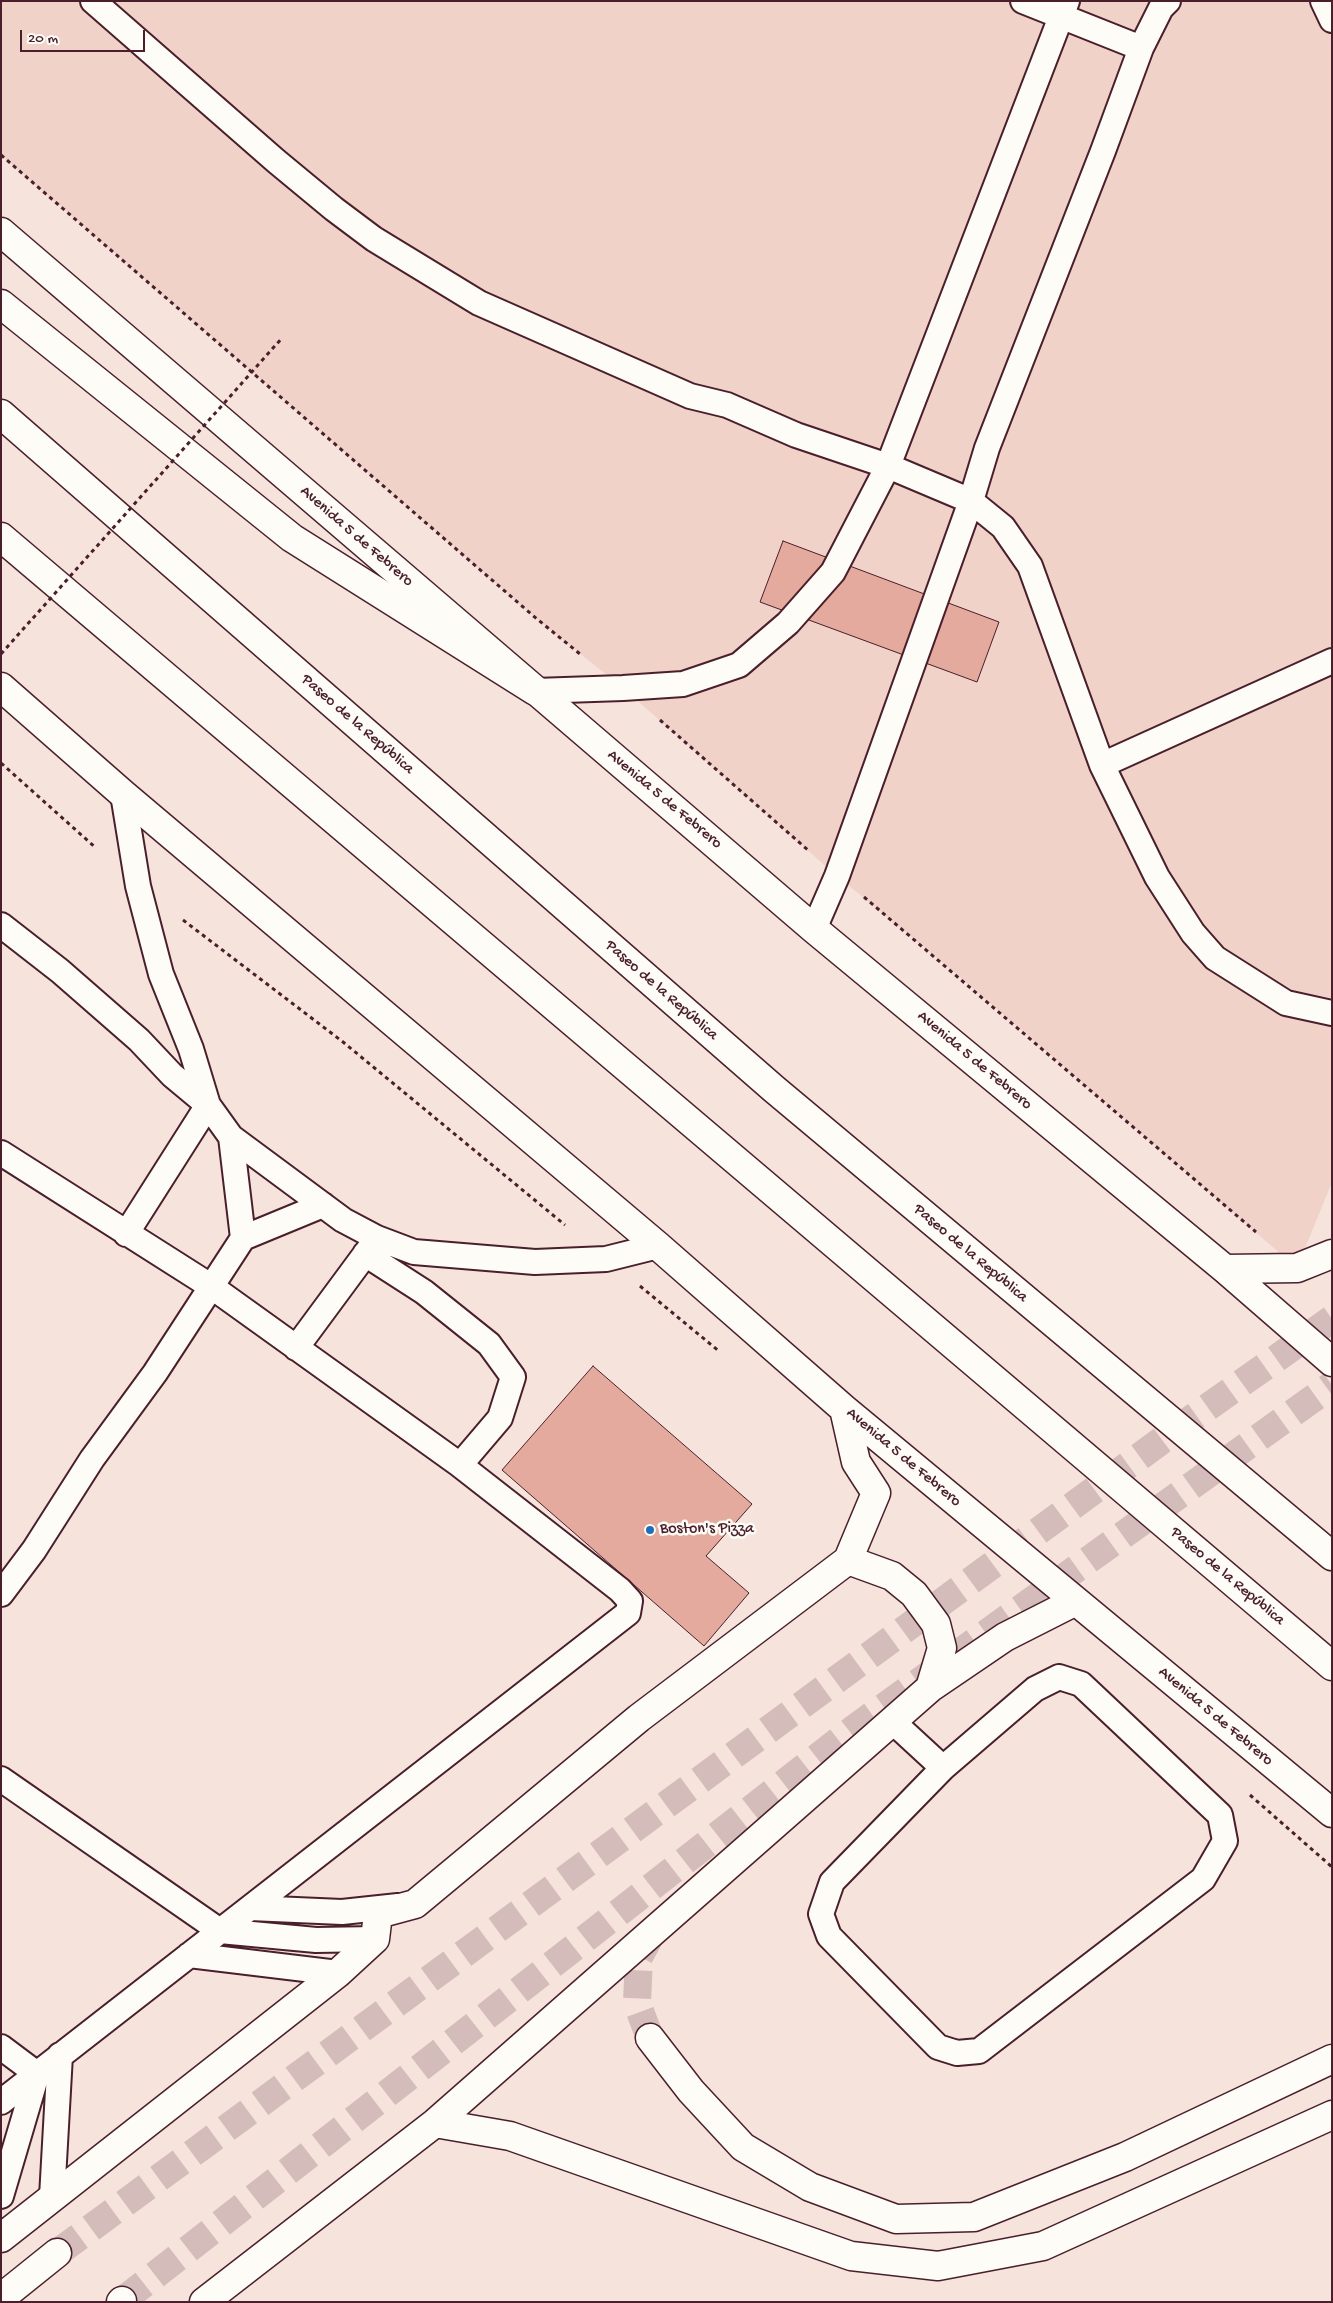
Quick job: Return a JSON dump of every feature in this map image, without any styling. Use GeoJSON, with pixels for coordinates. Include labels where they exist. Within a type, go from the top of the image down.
{"type":"FeatureCollection","features":[{"type":"Feature","properties":{"kind":"main road","name":"Avenida 5 de Febrero"},"geometry":{"type":"LineString","coordinates":[[1,232],[814,929],[1225,1269],[1332,1362]]}},
{"type":"Feature","properties":{"kind":"main road"},"geometry":{"type":"LineString","coordinates":[[1,304],[292,538],[535,691]]}},
{"type":"Feature","properties":{"kind":"main road","name":"Paseo de la República"},"geometry":{"type":"LineString","coordinates":[[1,414],[774,1089],[1332,1556]]}},
{"type":"Feature","properties":{"kind":"main road","name":"Paseo de la República"},"geometry":{"type":"LineString","coordinates":[[1,537],[1332,1666]]}},
{"type":"Feature","properties":{"kind":"main road","name":"Avenida 5 de Febrero"},"geometry":{"type":"LineString","coordinates":[[1,687],[123,794],[658,1246],[844,1409],[1332,1813]]}},
{"type":"Feature","properties":{"kind":"main road"},"geometry":{"type":"LineString","coordinates":[[1225,1269],[1297,1268],[1332,1254]]}},
{"type":"Feature","properties":{"kind":"main road"},"geometry":{"type":"LineString","coordinates":[[1,2238],[338,1972],[375,1939],[378,1914],[415,1904],[639,1718],[848,1560],[876,1493],[856,1462],[844,1409]]}},
{"type":"Feature","properties":{"kind":"main road"},"geometry":{"type":"LineString","coordinates":[[848,1560],[892,1576],[914,1594],[936,1624],[942,1648],[930,1688]]}},
{"type":"Feature","properties":{"kind":"main road"},"geometry":{"type":"LineString","coordinates":[[204,2302],[435,2122],[930,1688],[1005,1637],[1076,1601]]}},
{"type":"Feature","properties":{"kind":"main road"},"geometry":{"type":"LineString","coordinates":[[650,2038],[691,2091],[743,2147],[810,2187],[896,2219],[974,2217],[1125,2157],[1332,2059]]}},
{"type":"Feature","properties":{"kind":"main road"},"geometry":{"type":"LineString","coordinates":[[435,2122],[510,2136],[851,2256],[938,2266],[1042,2246],[1332,2115]]}},
{"type":"Feature","properties":{"kind":"main road"},"geometry":{"type":"LineString","coordinates":[[1,2298],[57,2253]]}},
{"type":"Feature","properties":{"kind":"lane"},"geometry":{"type":"LineString","coordinates":[[1023,1],[1063,9],[1141,48]]}},
{"type":"Feature","properties":{"kind":"lane"},"geometry":{"type":"LineString","coordinates":[[814,929],[838,876],[971,501],[987,448],[1103,151],[1141,48],[1161,8],[1168,1]]}},
{"type":"Feature","properties":{"kind":"lane"},"geometry":{"type":"LineString","coordinates":[[1323,1],[1332,20]]}},
{"type":"Feature","properties":{"kind":"lane"},"geometry":{"type":"LineString","coordinates":[[96,2],[276,162],[334,209],[374,239],[479,303],[690,396],[727,405],[796,435],[888,466],[971,501],[1003,527],[1030,566],[1102,765],[1157,877],[1193,933],[1215,958],[1286,1003],[1332,1013]]}},
{"type":"Feature","properties":{"kind":"lane"},"geometry":{"type":"LineString","coordinates":[[535,691],[683,684],[739,665],[788,623],[833,572],[888,466],[1063,9]]}},
{"type":"Feature","properties":{"kind":"lane"},"geometry":{"type":"LineString","coordinates":[[1102,765],[1332,661]]}},
{"type":"Feature","properties":{"kind":"lane"},"geometry":{"type":"LineString","coordinates":[[123,794],[138,886],[161,974],[191,1049],[208,1105],[126,1234]]}},
{"type":"Feature","properties":{"kind":"lane"},"geometry":{"type":"LineString","coordinates":[[1,925],[67,977],[139,1040],[172,1075],[208,1105],[230,1138],[343,1220],[424,1292],[489,1344],[513,1377],[500,1418],[460,1465]]}},
{"type":"Feature","properties":{"kind":"lane"},"geometry":{"type":"LineString","coordinates":[[230,1138],[243,1238]]}},
{"type":"Feature","properties":{"kind":"lane"},"geometry":{"type":"LineString","coordinates":[[1,1153],[212,1287],[460,1465],[620,1590],[630,1601],[628,1613],[1,2102]]}},
{"type":"Feature","properties":{"kind":"lane"},"geometry":{"type":"LineString","coordinates":[[1,1594],[34,1550],[92,1459],[155,1373],[243,1238],[322,1204]]}},
{"type":"Feature","properties":{"kind":"lane"},"geometry":{"type":"LineString","coordinates":[[371,1246],[414,1252],[535,1262],[606,1259],[658,1246]]}},
{"type":"Feature","properties":{"kind":"lane"},"geometry":{"type":"LineString","coordinates":[[296,1348],[371,1246]]}},
{"type":"Feature","properties":{"kind":"lane"},"geometry":{"type":"LineString","coordinates":[[1059,1677],[1081,1684],[1220,1815],[1225,1841],[1203,1879],[979,2051],[958,2052],[938,2047],[829,1936],[821,1914],[832,1882],[943,1768],[1035,1689],[1059,1677]]}},
{"type":"Feature","properties":{"kind":"lane"},"geometry":{"type":"LineString","coordinates":[[892,1721],[943,1768]]}},
{"type":"Feature","properties":{"kind":"lane"},"geometry":{"type":"LineString","coordinates":[[1,1779],[220,1931],[316,1940],[375,1939]]}},
{"type":"Feature","properties":{"kind":"lane"},"geometry":{"type":"LineString","coordinates":[[250,1908],[342,1912],[415,1904]]}},
{"type":"Feature","properties":{"kind":"lane"},"geometry":{"type":"LineString","coordinates":[[189,1955],[338,1972]]}},
{"type":"Feature","properties":{"kind":"lane"},"geometry":{"type":"LineString","coordinates":[[1,2046],[37,2074]]}},
{"type":"Feature","properties":{"kind":"lane"},"geometry":{"type":"LineString","coordinates":[[52,2197],[60,2055]]}},
{"type":"Feature","properties":{"kind":"lane"},"geometry":{"type":"LineString","coordinates":[[1,2196],[37,2074]]}},
{"type":"Feature","properties":{"kind":"path"},"geometry":{"type":"LineString","coordinates":[[1,654],[282,338]]}},
{"type":"Feature","properties":{"kind":"path"},"geometry":{"type":"LineString","coordinates":[[1,763],[138,886],[343,1042],[727,1358]]}},
{"type":"Feature","properties":{"kind":"path"},"geometry":{"type":"LineString","coordinates":[[1244,1790],[1332,1867]]}},
{"type":"Feature","properties":{"kind":"shaded area"},"geometry":{"type":"Polygon","coordinates":[[[1,1],[1332,1],[1332,1182],[1297,1268],[953,971],[837,876],[623,688],[537,619],[1,155],[1,1]]]}},
{"type":"Feature","properties":{"kind":"building"},"geometry":{"type":"Polygon","coordinates":[[[783,541],[999,622],[977,682],[760,602],[783,541]]]}},
{"type":"Feature","properties":{"kind":"building","name":"Boston's Pizza"},"geometry":{"type":"Polygon","coordinates":[[[593,1366],[752,1504],[706,1556],[749,1593],[704,1646],[502,1470],[593,1366]]]}},
{"type":"Feature","properties":{"kind":"tunnel"},"geometry":{"type":"LineString","coordinates":[[57,2253],[1184,1424],[1332,1319]]}},
{"type":"Feature","properties":{"kind":"tunnel"},"geometry":{"type":"LineString","coordinates":[[122,2301],[856,1727],[1332,1385]]}},
{"type":"Feature","properties":{"kind":"tunnel"},"geometry":{"type":"LineString","coordinates":[[650,2038],[637,2003],[639,1957],[654,1929]]}},
{"type":"Feature","properties":{"kind":"place","name":"Boston's Pizza"},"geometry":{"type":"Point","coordinates":[650,1530]}}]}
